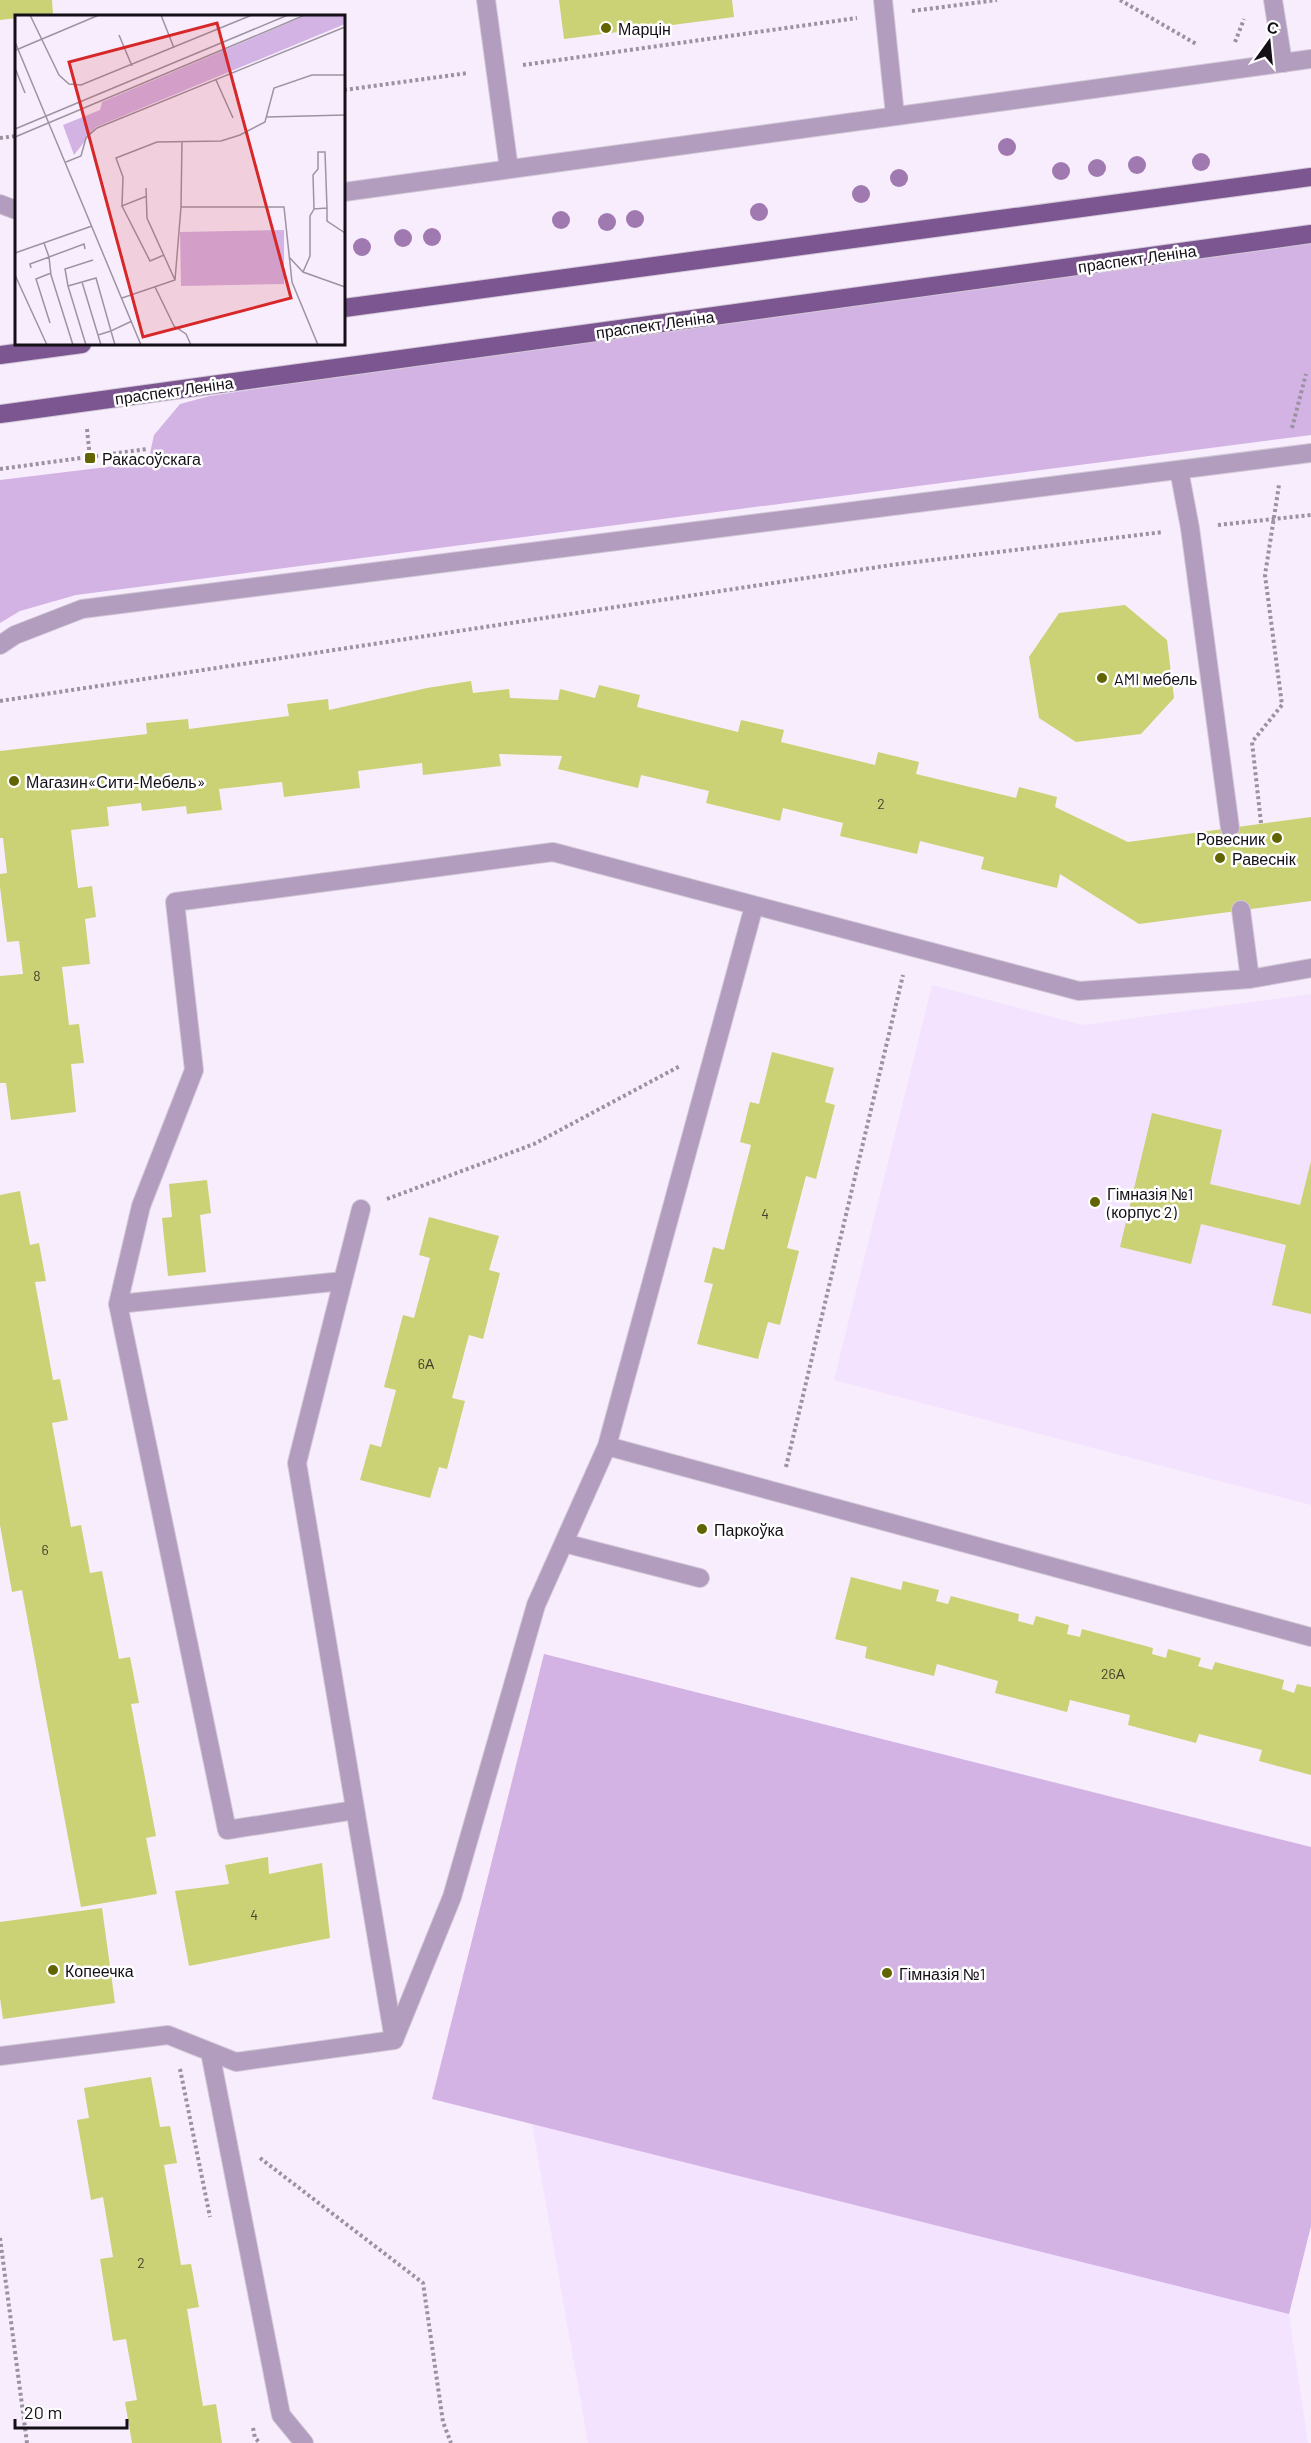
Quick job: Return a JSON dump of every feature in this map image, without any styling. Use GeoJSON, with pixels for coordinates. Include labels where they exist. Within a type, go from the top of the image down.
{"type":"FeatureCollection","features":[{"type":"Feature","properties":{"kind":"main road"},"geometry":{"type":"LineString","coordinates":[[345,308],[1311,177]]}},
{"type":"Feature","properties":{"kind":"main road","name":"праспект Леніна"},"geometry":{"type":"LineString","coordinates":[[0,414],[1311,234]]}},
{"type":"Feature","properties":{"kind":"main road"},"geometry":{"type":"LineString","coordinates":[[0,355],[75,345]]}},
{"type":"Feature","properties":{"kind":"street"},"geometry":{"type":"LineString","coordinates":[[486,0],[509,169]]}},
{"type":"Feature","properties":{"kind":"street"},"geometry":{"type":"LineString","coordinates":[[1273,0],[1283,63]]}},
{"type":"Feature","properties":{"kind":"street"},"geometry":{"type":"LineString","coordinates":[[884,7],[895,115]]}},
{"type":"Feature","properties":{"kind":"street"},"geometry":{"type":"LineString","coordinates":[[345,192],[1311,59]]}},
{"type":"Feature","properties":{"kind":"street"},"geometry":{"type":"LineString","coordinates":[[0,204],[15,210]]}},
{"type":"Feature","properties":{"kind":"street"},"geometry":{"type":"LineString","coordinates":[[0,645],[15,634],[82,609],[1311,453]]}},
{"type":"Feature","properties":{"kind":"street"},"geometry":{"type":"LineString","coordinates":[[1179,470],[1190,528],[1230,828]]}},
{"type":"Feature","properties":{"kind":"street"},"geometry":{"type":"LineString","coordinates":[[355,1810],[228,1830],[118,1304],[141,1206],[194,1070],[175,902],[553,852],[1079,992],[1250,979],[1311,968]]}},
{"type":"Feature","properties":{"kind":"street"},"geometry":{"type":"LineString","coordinates":[[394,2040],[452,1897],[537,1605],[607,1446],[754,906]]}},
{"type":"Feature","properties":{"kind":"street"},"geometry":{"type":"LineString","coordinates":[[1241,910],[1250,979]]}},
{"type":"Feature","properties":{"kind":"street"},"geometry":{"type":"LineString","coordinates":[[360,1209],[297,1463],[394,2040]]}},
{"type":"Feature","properties":{"kind":"street"},"geometry":{"type":"LineString","coordinates":[[118,1304],[342,1281]]}},
{"type":"Feature","properties":{"kind":"street"},"geometry":{"type":"LineString","coordinates":[[607,1446],[1311,1637]]}},
{"type":"Feature","properties":{"kind":"street"},"geometry":{"type":"LineString","coordinates":[[564,1543],[700,1578]]}},
{"type":"Feature","properties":{"kind":"street"},"geometry":{"type":"LineString","coordinates":[[0,2056],[168,2035],[236,2062],[394,2040]]}},
{"type":"Feature","properties":{"kind":"street"},"geometry":{"type":"LineString","coordinates":[[210,2052],[281,2415],[304,2443]]}},
{"type":"Feature","properties":{"kind":"path"},"geometry":{"type":"LineString","coordinates":[[345,90],[496,69],[884,7],[997,0]]}},
{"type":"Feature","properties":{"kind":"path"},"geometry":{"type":"LineString","coordinates":[[1120,0],[1204,48]]}},
{"type":"Feature","properties":{"kind":"path"},"geometry":{"type":"LineString","coordinates":[[1233,45],[1245,21],[1243,10]]}},
{"type":"Feature","properties":{"kind":"path"},"geometry":{"type":"LineString","coordinates":[[0,138],[15,136]]}},
{"type":"Feature","properties":{"kind":"path"},"geometry":{"type":"LineString","coordinates":[[0,469],[147,449]]}},
{"type":"Feature","properties":{"kind":"path"},"geometry":{"type":"LineString","coordinates":[[0,701],[879,567],[1311,515]]}},
{"type":"Feature","properties":{"kind":"path"},"geometry":{"type":"LineString","coordinates":[[1261,824],[1251,742],[1282,705],[1265,574],[1274,519]]}},
{"type":"Feature","properties":{"kind":"path"},"geometry":{"type":"LineString","coordinates":[[780,1494],[910,947]]}},
{"type":"Feature","properties":{"kind":"path"},"geometry":{"type":"LineString","coordinates":[[360,1209],[534,1144],[716,1047]]}},
{"type":"Feature","properties":{"kind":"path"},"geometry":{"type":"LineString","coordinates":[[178,2059],[211,2220]]}},
{"type":"Feature","properties":{"kind":"path"},"geometry":{"type":"LineString","coordinates":[[185,2094],[193,2102]]}},
{"type":"Feature","properties":{"kind":"path"},"geometry":{"type":"LineString","coordinates":[[226,2135],[256,2154],[423,2283],[443,2422],[451,2443]]}},
{"type":"Feature","properties":{"kind":"path"},"geometry":{"type":"LineString","coordinates":[[0,2238],[27,2443]]}},
{"type":"Feature","properties":{"kind":"path"},"geometry":{"type":"LineString","coordinates":[[253,2427],[255,2438],[260,2443]]}},
{"type":"Feature","properties":{"kind":"shaded area"},"geometry":{"type":"Polygon","coordinates":[[[1311,241],[1311,435],[76,595],[20,611],[0,623],[0,480],[148,462],[154,435],[180,404],[210,396],[523,348],[1311,241]]]}},
{"type":"Feature","properties":{"kind":"shaded area","name":"Гімназія №1 (корпус 2)"},"geometry":{"type":"Polygon","coordinates":[[[932,985],[1083,1025],[1311,994],[1311,1505],[834,1380],[932,985]]]}},
{"type":"Feature","properties":{"kind":"shaded area","name":"Гімназія №1"},"geometry":{"type":"Polygon","coordinates":[[[544,1654],[1311,1847],[1311,2226],[1289,2314],[1308,2443],[588,2443],[532,2124],[432,2099],[544,1654]]]}},
{"type":"Feature","properties":{"kind":"shaded area","name":"Гімназія №1"},"geometry":{"type":"Polygon","coordinates":[[[544,1654],[1311,1847],[1311,2226],[1289,2314],[432,2099],[544,1654]]]}},
{"type":"Feature","properties":{"kind":"building"},"geometry":{"type":"Polygon","coordinates":[[[0,0],[52,0],[53,14],[15,15],[15,18],[0,20],[0,0]]]}},
{"type":"Feature","properties":{"kind":"building","name":"Марцін"},"geometry":{"type":"Polygon","coordinates":[[[559,0],[732,0],[734,17],[564,39],[559,0]]]}},
{"type":"Feature","properties":{"kind":"building","name":"AMI мебель"},"geometry":{"type":"Polygon","coordinates":[[[1125,605],[1167,640],[1174,698],[1141,734],[1076,742],[1039,718],[1029,657],[1059,613],[1125,605]]]}},
{"type":"Feature","properties":{"kind":"building"},"geometry":{"type":"Polygon","coordinates":[[[471,681],[473,693],[509,689],[510,698],[558,700],[560,689],[595,698],[599,685],[640,695],[637,707],[738,732],[741,720],[784,730],[781,742],[875,765],[878,752],[919,762],[916,774],[1016,798],[1019,787],[1057,797],[1055,807],[1128,842],[1311,817],[1311,901],[1139,924],[1060,874],[1057,888],[981,869],[984,857],[920,841],[917,854],[840,836],[843,823],[783,808],[780,821],[706,803],[709,791],[641,775],[638,788],[558,769],[562,756],[499,754],[501,766],[423,775],[422,763],[358,771],[360,788],[284,797],[282,782],[219,789],[222,810],[187,814],[186,806],[142,811],[141,803],[107,807],[109,826],[71,830],[78,888],[92,886],[96,917],[85,919],[90,964],[62,967],[69,1025],[79,1024],[84,1063],[71,1064],[76,1112],[11,1120],[6,1083],[0,1083],[0,976],[23,974],[19,941],[7,942],[0,887],[0,874],[7,873],[3,838],[0,838],[0,751],[147,734],[146,723],[188,719],[189,729],[289,716],[287,704],[328,699],[329,710],[427,688],[471,681]]]}},
{"type":"Feature","properties":{"kind":"building"},"geometry":{"type":"Polygon","coordinates":[[[772,1052],[834,1068],[825,1102],[835,1105],[816,1179],[806,1176],[787,1248],[799,1251],[780,1325],[768,1322],[758,1359],[697,1344],[713,1284],[704,1282],[713,1247],[724,1250],[751,1145],[740,1142],[750,1102],[759,1104],[772,1052]]]}},
{"type":"Feature","properties":{"kind":"building"},"geometry":{"type":"Polygon","coordinates":[[[1152,1113],[1222,1130],[1210,1184],[1300,1205],[1311,1161],[1311,1314],[1272,1305],[1286,1245],[1201,1224],[1191,1264],[1120,1247],[1152,1113]]]}},
{"type":"Feature","properties":{"kind":"building"},"geometry":{"type":"Polygon","coordinates":[[[207,1180],[211,1213],[200,1215],[206,1272],[168,1276],[162,1218],[172,1217],[169,1184],[207,1180]]]}},
{"type":"Feature","properties":{"kind":"building"},"geometry":{"type":"Polygon","coordinates":[[[20,1191],[30,1245],[39,1243],[46,1281],[35,1282],[53,1380],[60,1379],[68,1420],[52,1423],[71,1527],[81,1525],[90,1573],[102,1571],[119,1659],[130,1657],[139,1703],[131,1704],[156,1836],[146,1838],[157,1894],[81,1907],[22,1590],[12,1592],[0,1525],[0,1195],[20,1191]]]}},
{"type":"Feature","properties":{"kind":"building"},"geometry":{"type":"Polygon","coordinates":[[[429,1217],[499,1236],[489,1270],[500,1273],[483,1339],[469,1335],[452,1398],[465,1401],[447,1469],[439,1467],[430,1498],[360,1480],[370,1444],[381,1447],[396,1390],[384,1387],[403,1315],[414,1318],[430,1258],[419,1255],[429,1217]]]}},
{"type":"Feature","properties":{"kind":"building"},"geometry":{"type":"Polygon","coordinates":[[[851,1577],[901,1590],[903,1581],[939,1590],[936,1601],[948,1604],[951,1596],[1019,1614],[1018,1621],[1033,1625],[1036,1616],[1069,1625],[1067,1634],[1080,1637],[1082,1629],[1153,1648],[1152,1654],[1166,1658],[1168,1649],[1201,1658],[1198,1666],[1212,1670],[1215,1662],[1284,1680],[1282,1689],[1294,1693],[1297,1684],[1311,1687],[1311,1775],[1259,1761],[1262,1750],[1199,1734],[1196,1743],[1128,1725],[1130,1715],[1070,1700],[1067,1712],[995,1693],[998,1681],[937,1664],[934,1676],[865,1658],[867,1647],[835,1639],[851,1577]]]}},
{"type":"Feature","properties":{"kind":"building"},"geometry":{"type":"Polygon","coordinates":[[[268,1857],[269,1874],[322,1863],[330,1938],[189,1966],[175,1891],[229,1884],[225,1865],[268,1857]]]}},
{"type":"Feature","properties":{"kind":"building"},"geometry":{"type":"Polygon","coordinates":[[[102,1908],[115,2003],[3,2019],[0,1998],[0,1922],[102,1908]]]}},
{"type":"Feature","properties":{"kind":"building"},"geometry":{"type":"Polygon","coordinates":[[[151,2077],[160,2127],[170,2126],[177,2163],[164,2165],[181,2265],[191,2264],[199,2307],[187,2309],[203,2406],[216,2404],[222,2443],[132,2443],[125,2402],[137,2400],[126,2339],[113,2341],[100,2259],[113,2257],[103,2197],[91,2200],[77,2120],[89,2118],[84,2088],[151,2077]]]}},
{"type":"Feature","properties":{"kind":"place","name":"Марцін"},"geometry":{"type":"Point","coordinates":[606,28]}},
{"type":"Feature","properties":{"kind":"place","name":"Ракасоўскага"},"geometry":{"type":"Point","coordinates":[90,458]}},
{"type":"Feature","properties":{"kind":"place","name":"AMI мебель"},"geometry":{"type":"Point","coordinates":[1102,678]}},
{"type":"Feature","properties":{"kind":"place","name":"Магазин«Сити-Мебель»"},"geometry":{"type":"Point","coordinates":[14,781]}},
{"type":"Feature","properties":{"kind":"place","name":"Ровесник"},"geometry":{"type":"Point","coordinates":[1277,838]}},
{"type":"Feature","properties":{"kind":"place","name":"Равеснік"},"geometry":{"type":"Point","coordinates":[1220,858]}},
{"type":"Feature","properties":{"kind":"place","name":"Гімназія №1 (корпус 2)"},"geometry":{"type":"Point","coordinates":[1095,1202]}},
{"type":"Feature","properties":{"kind":"place","name":"Паркоўка"},"geometry":{"type":"Point","coordinates":[702,1529]}},
{"type":"Feature","properties":{"kind":"place","name":"Копеечка"},"geometry":{"type":"Point","coordinates":[53,1970]}},
{"type":"Feature","properties":{"kind":"place","name":"Гімназія №1"},"geometry":{"type":"Point","coordinates":[887,1973]}}]}
